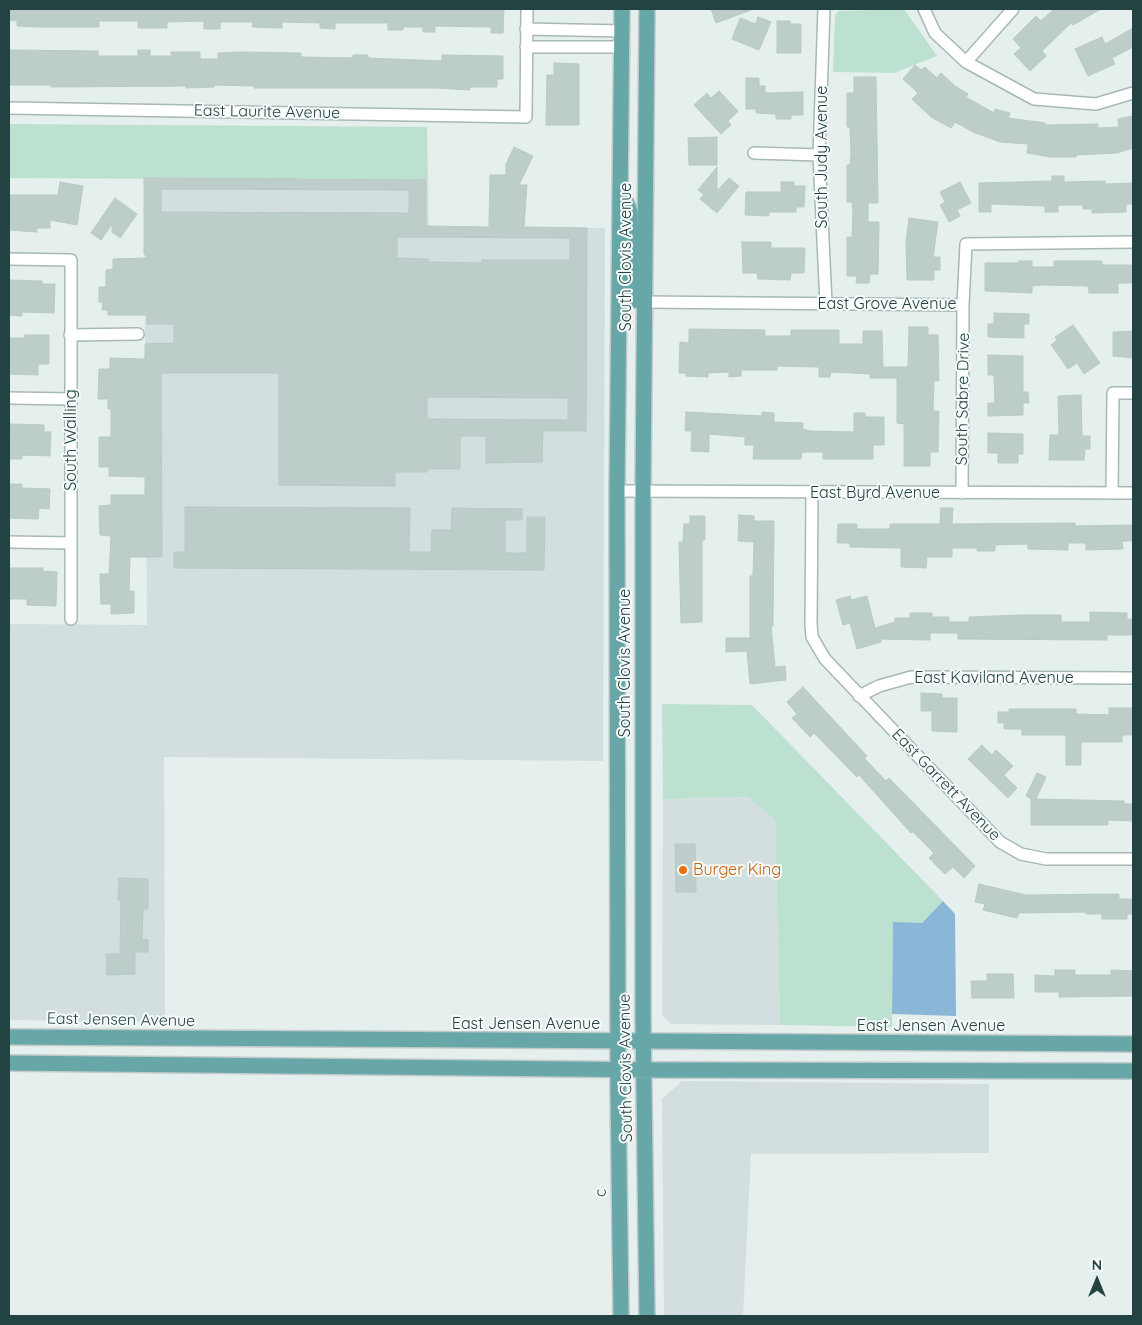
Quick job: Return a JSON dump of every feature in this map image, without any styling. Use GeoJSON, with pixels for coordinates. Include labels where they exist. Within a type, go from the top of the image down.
{"type":"FeatureCollection","features":[{"type":"Feature","properties":{"kind":"main road","name":"South Clovis Avenue"},"geometry":{"type":"LineString","coordinates":[[618,1069],[617,491],[622,9]]}},
{"type":"Feature","properties":{"kind":"main road","name":"South Clovis Avenue"},"geometry":{"type":"LineString","coordinates":[[646,1316],[643,1041],[643,302],[647,9]]}},
{"type":"Feature","properties":{"kind":"main road"},"geometry":{"type":"LineString","coordinates":[[620,191],[630,212],[631,290],[636,300],[643,302]]}},
{"type":"Feature","properties":{"kind":"main road","name":"East Jensen Avenue"},"geometry":{"type":"LineString","coordinates":[[9,1037],[1133,1044]]}},
{"type":"Feature","properties":{"kind":"main road"},"geometry":{"type":"LineString","coordinates":[[9,1063],[618,1069],[1133,1071]]}},
{"type":"Feature","properties":{"kind":"main road","name":"c"},"geometry":{"type":"LineString","coordinates":[[618,1069],[621,1316]]}},
{"type":"Feature","properties":{"kind":"street"},"geometry":{"type":"LineString","coordinates":[[527,9],[526,47],[621,47]]}},
{"type":"Feature","properties":{"kind":"street","name":"South Judy Avenue"},"geometry":{"type":"LineString","coordinates":[[824,9],[820,155],[826,304]]}},
{"type":"Feature","properties":{"kind":"street"},"geometry":{"type":"LineString","coordinates":[[924,9],[935,33],[966,62],[1034,99],[1096,104],[1133,93]]}},
{"type":"Feature","properties":{"kind":"street"},"geometry":{"type":"LineString","coordinates":[[966,62],[1014,9]]}},
{"type":"Feature","properties":{"kind":"street"},"geometry":{"type":"LineString","coordinates":[[526,29],[622,31]]}},
{"type":"Feature","properties":{"kind":"street","name":"East Laurite Avenue"},"geometry":{"type":"LineString","coordinates":[[9,108],[526,117],[526,47]]}},
{"type":"Feature","properties":{"kind":"street"},"geometry":{"type":"LineString","coordinates":[[754,153],[820,155]]}},
{"type":"Feature","properties":{"kind":"street","name":"East Grove Avenue"},"geometry":{"type":"LineString","coordinates":[[643,302],[964,305],[966,244],[1133,242]]}},
{"type":"Feature","properties":{"kind":"street","name":"South Walling"},"geometry":{"type":"LineString","coordinates":[[9,259],[71,260],[71,619]]}},
{"type":"Feature","properties":{"kind":"street","name":"South Sabre Drive"},"geometry":{"type":"LineString","coordinates":[[962,493],[964,305]]}},
{"type":"Feature","properties":{"kind":"street"},"geometry":{"type":"LineString","coordinates":[[70,335],[138,334]]}},
{"type":"Feature","properties":{"kind":"street"},"geometry":{"type":"LineString","coordinates":[[1112,492],[1113,393],[1133,393]]}},
{"type":"Feature","properties":{"kind":"street"},"geometry":{"type":"LineString","coordinates":[[9,398],[71,398]]}},
{"type":"Feature","properties":{"kind":"street","name":"East Byrd Avenue"},"geometry":{"type":"LineString","coordinates":[[617,491],[812,493],[1133,492]]}},
{"type":"Feature","properties":{"kind":"street"},"geometry":{"type":"LineString","coordinates":[[812,493],[812,637],[825,659],[858,696]]}},
{"type":"Feature","properties":{"kind":"street"},"geometry":{"type":"LineString","coordinates":[[9,542],[71,543]]}},
{"type":"Feature","properties":{"kind":"street","name":"East Kaviland Avenue"},"geometry":{"type":"LineString","coordinates":[[858,696],[879,686],[911,677],[1133,678]]}},
{"type":"Feature","properties":{"kind":"street","name":"East Garrett Avenue"},"geometry":{"type":"LineString","coordinates":[[858,696],[1000,842],[1021,854],[1046,859],[1133,860]]}},
{"type":"Feature","properties":{"kind":"shaded area"},"geometry":{"type":"Polygon","coordinates":[[[144,179],[428,180],[429,227],[605,228],[603,761],[164,757],[165,1022],[9,1020],[9,624],[147,625],[144,179]]]}},
{"type":"Feature","properties":{"kind":"shaded area"},"geometry":{"type":"Polygon","coordinates":[[[748,797],[775,820],[780,1025],[671,1024],[662,1015],[663,799],[748,797]]]}},
{"type":"Feature","properties":{"kind":"shaded area"},"geometry":{"type":"Polygon","coordinates":[[[682,1081],[989,1084],[989,1153],[751,1154],[743,1316],[664,1316],[662,1099],[682,1081]]]}},
{"type":"Feature","properties":{"kind":"green space"},"geometry":{"type":"Polygon","coordinates":[[[904,9],[937,56],[894,73],[833,72],[835,15],[839,11],[904,9]]]}},
{"type":"Feature","properties":{"kind":"green space"},"geometry":{"type":"Polygon","coordinates":[[[9,124],[427,127],[428,180],[9,178],[9,124]]]}},
{"type":"Feature","properties":{"kind":"green space"},"geometry":{"type":"Polygon","coordinates":[[[662,704],[752,705],[943,901],[922,923],[893,923],[892,1027],[780,1025],[775,820],[748,797],[663,799],[662,704]]]}},
{"type":"Feature","properties":{"kind":"water"},"geometry":{"type":"Polygon","coordinates":[[[943,901],[955,914],[956,1016],[892,1014],[893,922],[922,923],[943,901]]]}},
{"type":"Feature","properties":{"kind":"building"},"geometry":{"type":"Polygon","coordinates":[[[9,9],[504,9],[503,33],[491,33],[491,27],[435,26],[435,32],[423,32],[423,27],[403,27],[403,30],[388,30],[388,23],[335,23],[335,29],[320,28],[320,23],[282,22],[282,28],[252,27],[253,22],[220,22],[220,29],[204,29],[204,21],[167,22],[167,28],[138,28],[138,21],[99,21],[99,27],[37,27],[17,26],[17,21],[9,20],[9,9]]]}},
{"type":"Feature","properties":{"kind":"building"},"geometry":{"type":"Polygon","coordinates":[[[711,9],[751,9],[751,10],[716,23],[711,9]]]}},
{"type":"Feature","properties":{"kind":"building"},"geometry":{"type":"Polygon","coordinates":[[[1054,9],[1101,9],[1073,25],[1071,23],[1042,51],[1046,56],[1030,71],[1014,54],[1021,48],[1013,39],[1036,16],[1041,21],[1054,9]]]}},
{"type":"Feature","properties":{"kind":"building"},"geometry":{"type":"Polygon","coordinates":[[[758,17],[771,22],[759,50],[732,39],[740,18],[756,24],[758,17]]]}},
{"type":"Feature","properties":{"kind":"building"},"geometry":{"type":"Polygon","coordinates":[[[777,21],[790,21],[790,24],[801,24],[801,53],[777,53],[777,21]]]}},
{"type":"Feature","properties":{"kind":"building"},"geometry":{"type":"Polygon","coordinates":[[[1133,28],[1133,47],[1112,58],[1115,64],[1088,76],[1075,49],[1102,37],[1105,44],[1133,28]]]}},
{"type":"Feature","properties":{"kind":"building"},"geometry":{"type":"Polygon","coordinates":[[[9,50],[98,51],[98,56],[138,56],[138,50],[150,50],[150,56],[171,56],[171,52],[200,52],[200,59],[218,59],[218,53],[239,52],[301,53],[301,57],[353,58],[353,55],[368,55],[368,58],[442,61],[442,55],[503,56],[503,79],[497,79],[497,87],[470,87],[470,90],[436,88],[254,88],[254,86],[214,85],[214,87],[186,88],[186,86],[51,87],[51,85],[9,85],[9,50]]]}},
{"type":"Feature","properties":{"kind":"building"},"geometry":{"type":"Polygon","coordinates":[[[554,63],[579,64],[579,125],[546,125],[547,75],[554,75],[554,63]]]}},
{"type":"Feature","properties":{"kind":"building"},"geometry":{"type":"Polygon","coordinates":[[[915,65],[921,70],[925,67],[937,78],[941,73],[955,86],[968,94],[966,97],[994,113],[995,109],[1010,113],[1008,118],[1045,123],[1045,125],[1098,124],[1098,128],[1119,127],[1118,119],[1132,116],[1133,148],[1117,153],[1076,155],[1076,157],[1051,157],[1027,153],[1028,144],[1000,142],[973,132],[955,122],[951,128],[931,117],[912,99],[918,93],[903,79],[915,65]]]}},
{"type":"Feature","properties":{"kind":"building"},"geometry":{"type":"Polygon","coordinates":[[[854,77],[876,77],[878,203],[868,203],[868,222],[879,222],[878,274],[870,274],[869,283],[856,283],[857,276],[847,276],[847,237],[852,237],[853,212],[852,202],[847,202],[847,165],[850,165],[851,154],[850,127],[847,127],[847,93],[854,93],[854,77]]]}},
{"type":"Feature","properties":{"kind":"building"},"geometry":{"type":"Polygon","coordinates":[[[746,78],[759,78],[759,86],[765,86],[765,93],[803,92],[803,115],[791,115],[791,119],[776,119],[776,114],[756,113],[756,109],[746,109],[746,78]]]}},
{"type":"Feature","properties":{"kind":"building"},"geometry":{"type":"Polygon","coordinates":[[[719,91],[738,111],[728,121],[731,125],[721,134],[694,105],[707,93],[711,98],[719,91]]]}},
{"type":"Feature","properties":{"kind":"building"},"geometry":{"type":"Polygon","coordinates":[[[717,137],[717,165],[689,165],[688,138],[717,137]]]}},
{"type":"Feature","properties":{"kind":"building"},"geometry":{"type":"Polygon","coordinates":[[[514,147],[533,156],[519,185],[527,185],[524,227],[587,228],[586,431],[543,431],[542,462],[486,463],[486,436],[460,436],[460,469],[427,469],[427,472],[395,472],[395,486],[279,485],[279,373],[161,373],[162,557],[130,557],[129,591],[134,591],[134,613],[111,614],[111,604],[101,604],[100,574],[109,574],[111,536],[100,535],[99,506],[111,505],[111,495],[145,495],[145,477],[109,476],[109,467],[99,467],[99,437],[111,437],[111,409],[108,409],[108,399],[98,399],[99,369],[110,369],[110,358],[145,359],[145,344],[174,343],[174,324],[147,324],[147,315],[108,315],[108,310],[102,310],[103,302],[99,302],[99,287],[106,287],[106,270],[113,269],[113,259],[149,258],[144,254],[144,178],[426,180],[426,226],[489,227],[490,175],[506,175],[506,164],[514,147]],[[161,189],[161,212],[409,213],[409,190],[161,189]],[[397,237],[397,258],[428,259],[428,262],[482,263],[482,260],[570,260],[570,238],[397,237]],[[427,397],[427,419],[568,420],[568,398],[427,397]]]}},
{"type":"Feature","properties":{"kind":"building"},"geometry":{"type":"Polygon","coordinates":[[[717,167],[717,191],[729,178],[739,186],[717,213],[700,199],[704,195],[698,190],[717,167]]]}},
{"type":"Feature","properties":{"kind":"building"},"geometry":{"type":"Polygon","coordinates":[[[1052,176],[1064,176],[1064,182],[1105,181],[1105,184],[1133,183],[1133,204],[1126,204],[1126,212],[1092,213],[1092,209],[1083,209],[1083,205],[1058,205],[1058,212],[1045,212],[1045,206],[991,204],[991,212],[979,212],[979,183],[1052,181],[1052,176]]]}},
{"type":"Feature","properties":{"kind":"building"},"geometry":{"type":"Polygon","coordinates":[[[60,182],[83,186],[77,225],[50,220],[50,228],[37,228],[37,232],[9,230],[9,195],[58,195],[60,182]]]}},
{"type":"Feature","properties":{"kind":"building"},"geometry":{"type":"Polygon","coordinates":[[[781,182],[794,182],[794,186],[805,186],[804,207],[796,207],[796,212],[769,212],[769,216],[745,215],[746,192],[781,192],[781,182]]]}},
{"type":"Feature","properties":{"kind":"building"},"geometry":{"type":"Polygon","coordinates":[[[960,182],[971,203],[957,210],[960,216],[949,222],[940,205],[945,202],[940,192],[960,182]]]}},
{"type":"Feature","properties":{"kind":"building"},"geometry":{"type":"Polygon","coordinates":[[[115,198],[137,214],[120,238],[112,232],[112,224],[101,240],[91,233],[115,198]]]}},
{"type":"Feature","properties":{"kind":"building"},"geometry":{"type":"Polygon","coordinates":[[[909,218],[938,222],[933,257],[940,257],[940,270],[934,270],[934,280],[907,280],[906,242],[909,218]]]}},
{"type":"Feature","properties":{"kind":"building"},"geometry":{"type":"Polygon","coordinates":[[[742,242],[771,242],[771,248],[805,248],[804,273],[791,273],[790,280],[758,279],[757,273],[743,273],[742,242]]]}},
{"type":"Feature","properties":{"kind":"building"},"geometry":{"type":"Polygon","coordinates":[[[1019,261],[1032,261],[1032,267],[1054,267],[1054,261],[1102,261],[1102,265],[1133,265],[1133,283],[1118,283],[1118,293],[1089,293],[1088,286],[1043,285],[1032,286],[1032,293],[985,291],[985,263],[1019,263],[1019,261]]]}},
{"type":"Feature","properties":{"kind":"building"},"geometry":{"type":"Polygon","coordinates":[[[9,280],[42,281],[42,284],[55,284],[54,313],[22,312],[22,316],[9,315],[9,280]]]}},
{"type":"Feature","properties":{"kind":"building"},"geometry":{"type":"Polygon","coordinates":[[[994,313],[1029,314],[1029,324],[1024,324],[1024,338],[988,337],[988,324],[994,324],[994,313]]]}},
{"type":"Feature","properties":{"kind":"building"},"geometry":{"type":"Polygon","coordinates":[[[1073,325],[1100,363],[1084,374],[1077,363],[1068,369],[1051,345],[1057,340],[1055,337],[1073,325]]]}},
{"type":"Feature","properties":{"kind":"building"},"geometry":{"type":"Polygon","coordinates":[[[909,327],[928,327],[928,335],[938,335],[939,381],[934,381],[933,411],[939,411],[938,452],[930,452],[930,466],[904,466],[904,424],[897,423],[897,378],[870,378],[870,374],[831,372],[830,377],[819,377],[819,367],[777,366],[777,370],[741,370],[741,376],[729,377],[729,372],[708,373],[708,377],[686,376],[686,373],[679,373],[680,342],[689,343],[689,329],[765,330],[765,336],[791,336],[791,330],[839,330],[839,344],[863,344],[863,331],[882,331],[883,367],[908,367],[909,327]]]}},
{"type":"Feature","properties":{"kind":"building"},"geometry":{"type":"Polygon","coordinates":[[[1133,331],[1133,358],[1113,356],[1113,332],[1133,331]]]}},
{"type":"Feature","properties":{"kind":"building"},"geometry":{"type":"Polygon","coordinates":[[[25,335],[49,335],[49,364],[38,364],[38,375],[9,374],[9,338],[25,338],[25,335]]]}},
{"type":"Feature","properties":{"kind":"building"},"geometry":{"type":"Polygon","coordinates":[[[988,355],[1023,356],[1023,392],[1028,392],[1029,403],[1023,403],[1023,415],[988,416],[988,403],[995,403],[994,375],[988,375],[988,355]]]}},
{"type":"Feature","properties":{"kind":"building"},"geometry":{"type":"Polygon","coordinates":[[[1081,395],[1082,436],[1090,436],[1090,449],[1085,449],[1084,460],[1049,460],[1050,435],[1059,435],[1058,396],[1081,395]]]}},
{"type":"Feature","properties":{"kind":"building"},"geometry":{"type":"Polygon","coordinates":[[[686,412],[762,416],[762,412],[774,413],[774,422],[803,423],[803,429],[810,431],[854,432],[854,413],[865,413],[865,417],[884,417],[884,445],[873,445],[873,459],[823,459],[823,452],[802,452],[801,459],[753,459],[754,445],[745,445],[745,437],[709,434],[709,452],[691,451],[692,431],[685,431],[686,412]]]}},
{"type":"Feature","properties":{"kind":"building"},"geometry":{"type":"Polygon","coordinates":[[[10,424],[44,425],[44,432],[51,432],[50,456],[22,455],[22,459],[9,459],[10,424]]]}},
{"type":"Feature","properties":{"kind":"building"},"geometry":{"type":"Polygon","coordinates":[[[988,433],[1023,434],[1023,454],[1018,454],[1018,463],[998,463],[998,453],[988,453],[988,433]]]}},
{"type":"Feature","properties":{"kind":"building"},"geometry":{"type":"Polygon","coordinates":[[[9,484],[22,484],[22,488],[50,489],[49,509],[39,508],[38,519],[9,518],[9,484]]]}},
{"type":"Feature","properties":{"kind":"building"},"geometry":{"type":"Polygon","coordinates":[[[185,507],[410,508],[409,552],[431,552],[432,530],[451,530],[452,508],[522,509],[522,520],[505,520],[505,553],[527,553],[527,517],[545,517],[544,570],[174,568],[174,552],[185,552],[185,507]]]}},
{"type":"Feature","properties":{"kind":"building"},"geometry":{"type":"Polygon","coordinates":[[[941,508],[953,508],[952,524],[1075,523],[1075,526],[1133,525],[1133,541],[1122,541],[1123,549],[1086,550],[1086,543],[1068,543],[1068,550],[1028,549],[1028,544],[995,545],[995,551],[977,551],[977,548],[952,548],[952,557],[927,557],[926,568],[901,567],[901,548],[850,547],[850,543],[837,543],[838,524],[857,524],[857,529],[890,529],[890,524],[940,524],[941,508]]]}},
{"type":"Feature","properties":{"kind":"building"},"geometry":{"type":"Polygon","coordinates":[[[739,515],[754,516],[754,521],[774,521],[773,626],[771,626],[775,667],[785,666],[786,680],[750,684],[747,651],[726,652],[726,638],[750,638],[750,576],[753,576],[754,542],[738,541],[739,515]]]}},
{"type":"Feature","properties":{"kind":"building"},"geometry":{"type":"Polygon","coordinates":[[[690,516],[705,516],[705,540],[702,540],[702,622],[681,623],[679,542],[683,542],[684,524],[690,524],[690,516]]]}},
{"type":"Feature","properties":{"kind":"building"},"geometry":{"type":"Polygon","coordinates":[[[9,568],[43,568],[43,571],[57,572],[56,606],[27,605],[27,599],[9,599],[9,568]]]}},
{"type":"Feature","properties":{"kind":"building"},"geometry":{"type":"Polygon","coordinates":[[[850,596],[851,600],[867,596],[875,628],[895,622],[895,618],[910,618],[910,613],[932,613],[932,617],[949,617],[949,622],[969,622],[969,617],[1061,615],[1061,622],[1090,622],[1090,612],[1127,613],[1127,619],[1133,619],[1133,635],[1107,635],[1107,640],[958,639],[958,633],[930,633],[930,640],[881,639],[881,642],[857,649],[850,623],[843,625],[836,600],[850,596]]]}},
{"type":"Feature","properties":{"kind":"building"},"geometry":{"type":"Polygon","coordinates":[[[803,687],[867,756],[864,758],[886,781],[889,778],[975,866],[964,878],[953,867],[945,874],[929,858],[934,853],[913,832],[911,833],[859,775],[857,777],[814,733],[810,737],[792,718],[797,714],[787,702],[803,687]]]}},
{"type":"Feature","properties":{"kind":"building"},"geometry":{"type":"Polygon","coordinates":[[[921,693],[942,694],[942,698],[957,698],[957,732],[932,731],[932,711],[921,711],[921,693]]]}},
{"type":"Feature","properties":{"kind":"building"},"geometry":{"type":"Polygon","coordinates":[[[1109,708],[1133,708],[1133,735],[1122,735],[1122,742],[1081,742],[1081,765],[1066,765],[1066,735],[1022,735],[1022,729],[1004,729],[1004,723],[998,723],[998,712],[1009,712],[1009,709],[1076,709],[1076,714],[1109,715],[1109,708]]]}},
{"type":"Feature","properties":{"kind":"building"},"geometry":{"type":"Polygon","coordinates":[[[982,745],[992,755],[996,750],[1013,766],[1004,775],[1017,788],[1008,798],[968,759],[982,745]]]}},
{"type":"Feature","properties":{"kind":"building"},"geometry":{"type":"Polygon","coordinates":[[[1037,773],[1046,777],[1036,799],[1124,801],[1124,804],[1133,804],[1133,821],[1108,820],[1108,825],[1031,825],[1031,799],[1026,796],[1037,773]]]}},
{"type":"Feature","properties":{"kind":"building"},"geometry":{"type":"Polygon","coordinates":[[[675,844],[695,844],[696,892],[676,892],[675,844]]]}},
{"type":"Feature","properties":{"kind":"building"},"geometry":{"type":"Polygon","coordinates":[[[119,878],[148,879],[148,909],[143,909],[142,939],[148,940],[148,952],[135,952],[135,974],[107,975],[106,954],[120,954],[121,900],[118,900],[119,878]]]}},
{"type":"Feature","properties":{"kind":"building"},"geometry":{"type":"Polygon","coordinates":[[[979,884],[1026,895],[1119,894],[1119,899],[1133,899],[1133,914],[1127,914],[1127,919],[1102,919],[1102,914],[1086,914],[1086,912],[1019,913],[1017,918],[983,910],[985,904],[975,902],[979,884]]]}},
{"type":"Feature","properties":{"kind":"building"},"geometry":{"type":"Polygon","coordinates":[[[1055,970],[1075,970],[1075,975],[1111,975],[1111,970],[1133,971],[1133,996],[1059,997],[1059,992],[1035,992],[1035,975],[1055,976],[1055,970]]]}},
{"type":"Feature","properties":{"kind":"building"},"geometry":{"type":"Polygon","coordinates":[[[987,974],[1013,974],[1014,998],[972,998],[971,981],[987,981],[987,974]]]}},
{"type":"Feature","properties":{"kind":"place","name":"Burger King"},"geometry":{"type":"Point","coordinates":[683,870]}}]}
